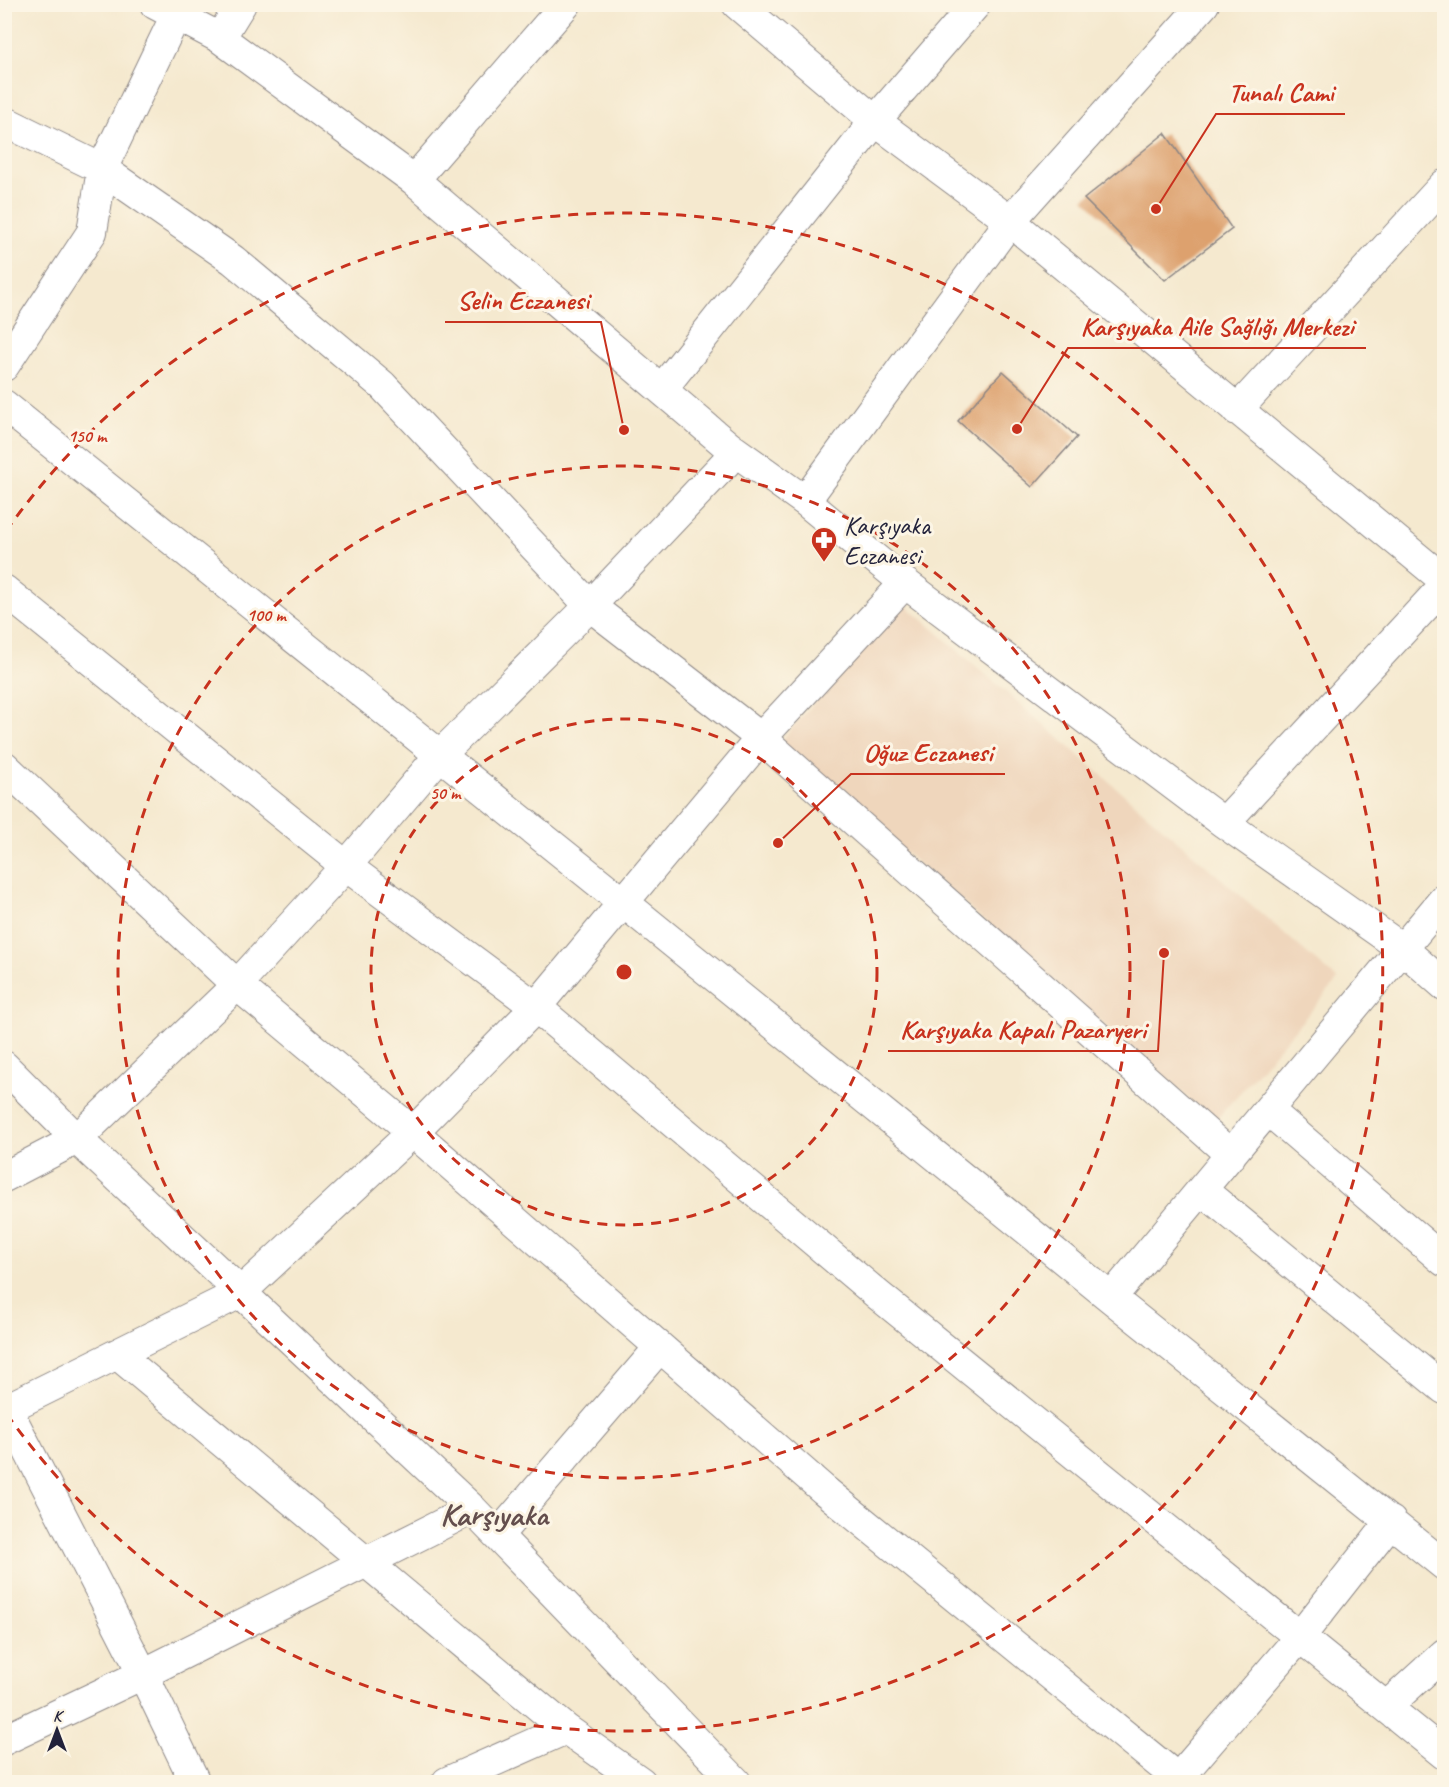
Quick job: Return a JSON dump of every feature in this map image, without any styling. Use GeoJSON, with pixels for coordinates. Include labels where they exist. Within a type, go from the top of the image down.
{"type":"FeatureCollection","features":[{"type":"Feature","properties":{"kind":"street"},"geometry":{"type":"LineString","coordinates":[[220,38],[241,4]]}},
{"type":"Feature","properties":{"kind":"street"},"geometry":{"type":"LineString","coordinates":[[414,180],[566,4]]}},
{"type":"Feature","properties":{"kind":"street"},"geometry":{"type":"LineString","coordinates":[[737,4],[875,121],[1010,221],[1444,580]]}},
{"type":"Feature","properties":{"kind":"street"},"geometry":{"type":"LineString","coordinates":[[662,389],[875,121],[976,4]]}},
{"type":"Feature","properties":{"kind":"street"},"geometry":{"type":"LineString","coordinates":[[805,501],[1010,221],[1204,4]]}},
{"type":"Feature","properties":{"kind":"street"},"geometry":{"type":"LineString","coordinates":[[4,366],[92,232],[102,169],[166,10],[220,38],[414,180],[736,452],[805,501],[905,583],[1224,823],[1403,950],[1444,985]]}},
{"type":"Feature","properties":{"kind":"street"},"geometry":{"type":"LineString","coordinates":[[4,121],[102,169],[233,260],[382,385],[590,606],[761,738],[1230,1155]]}},
{"type":"Feature","properties":{"kind":"street"},"geometry":{"type":"LineString","coordinates":[[1237,410],[1444,185]]}},
{"type":"Feature","properties":{"kind":"street"},"geometry":{"type":"LineString","coordinates":[[4,405],[1444,1565]]}},
{"type":"Feature","properties":{"kind":"street"},"geometry":{"type":"LineString","coordinates":[[4,1177],[77,1139],[237,985],[346,866],[440,754],[590,606],[736,452]]}},
{"type":"Feature","properties":{"kind":"street"},"geometry":{"type":"LineString","coordinates":[[195,1782],[143,1674],[6,1407],[240,1293],[412,1132],[536,1007],[761,738],[905,583]]}},
{"type":"Feature","properties":{"kind":"street"},"geometry":{"type":"LineString","coordinates":[[1224,823],[1444,586]]}},
{"type":"Feature","properties":{"kind":"street"},"geometry":{"type":"LineString","coordinates":[[4,590],[346,866],[536,1007],[878,1295],[1444,1754]]}},
{"type":"Feature","properties":{"kind":"street"},"geometry":{"type":"LineString","coordinates":[[4,766],[237,985],[412,1132],[824,1491],[1178,1781],[1299,1638],[1391,1521]]}},
{"type":"Feature","properties":{"kind":"street"},"geometry":{"type":"LineString","coordinates":[[1111,1298],[1444,899]]}},
{"type":"Feature","properties":{"kind":"street"},"geometry":{"type":"LineString","coordinates":[[4,1066],[77,1139],[472,1509],[736,1782]]}},
{"type":"Feature","properties":{"kind":"street"},"geometry":{"type":"LineString","coordinates":[[1268,1110],[1444,1261]]}},
{"type":"Feature","properties":{"kind":"street"},"geometry":{"type":"LineString","coordinates":[[1202,1190],[1444,1389]]}},
{"type":"Feature","properties":{"kind":"street"},"geometry":{"type":"LineString","coordinates":[[498,1535],[660,1347]]}},
{"type":"Feature","properties":{"kind":"street"},"geometry":{"type":"LineString","coordinates":[[117,1354],[368,1561],[566,1729],[641,1782]]}},
{"type":"Feature","properties":{"kind":"street"},"geometry":{"type":"LineString","coordinates":[[4,1740],[143,1674],[472,1509]]}},
{"type":"Feature","properties":{"kind":"street"},"geometry":{"type":"LineString","coordinates":[[1386,1707],[1444,1654]]}},
{"type":"Feature","properties":{"kind":"street"},"geometry":{"type":"LineString","coordinates":[[447,1782],[566,1729]]}},
{"type":"Feature","properties":{"kind":"shaded area"},"geometry":{"type":"Polygon","coordinates":[[[902,602],[1338,980],[1215,1121],[779,743],[902,602]]]}},
{"type":"Feature","properties":{"kind":"building"},"geometry":{"type":"Polygon","coordinates":[[[1165,133],[1232,229],[1165,280],[1084,199],[1165,133]]]}},
{"type":"Feature","properties":{"kind":"building"},"geometry":{"type":"Polygon","coordinates":[[[1003,371],[1077,437],[1032,487],[958,421],[1003,371]]]}},
{"type":"Feature","properties":{"kind":"place","name":"Tunalı Cami"},"geometry":{"type":"Point","coordinates":[1156,209]}},
{"type":"Feature","properties":{"kind":"place","name":"Karşıyaka Aile Sağlığı Merkezi"},"geometry":{"type":"Point","coordinates":[1017,429]}},
{"type":"Feature","properties":{"kind":"place","name":"Selin Eczanesi"},"geometry":{"type":"Point","coordinates":[624,430]}},
{"type":"Feature","properties":{"kind":"place","name":"Karşıyaka Eczanesi"},"geometry":{"type":"Point","coordinates":[824,563]}},
{"type":"Feature","properties":{"kind":"place","name":"Oğuz Eczanesi"},"geometry":{"type":"Point","coordinates":[778,843]}},
{"type":"Feature","properties":{"kind":"place","name":"Karşıyaka Kapalı Pazaryeri"},"geometry":{"type":"Point","coordinates":[1164,953]}},
{"type":"Feature","properties":{"kind":"district","name":"Karşıyaka"},"geometry":{"type":"Point","coordinates":[494,1514]}}]}
